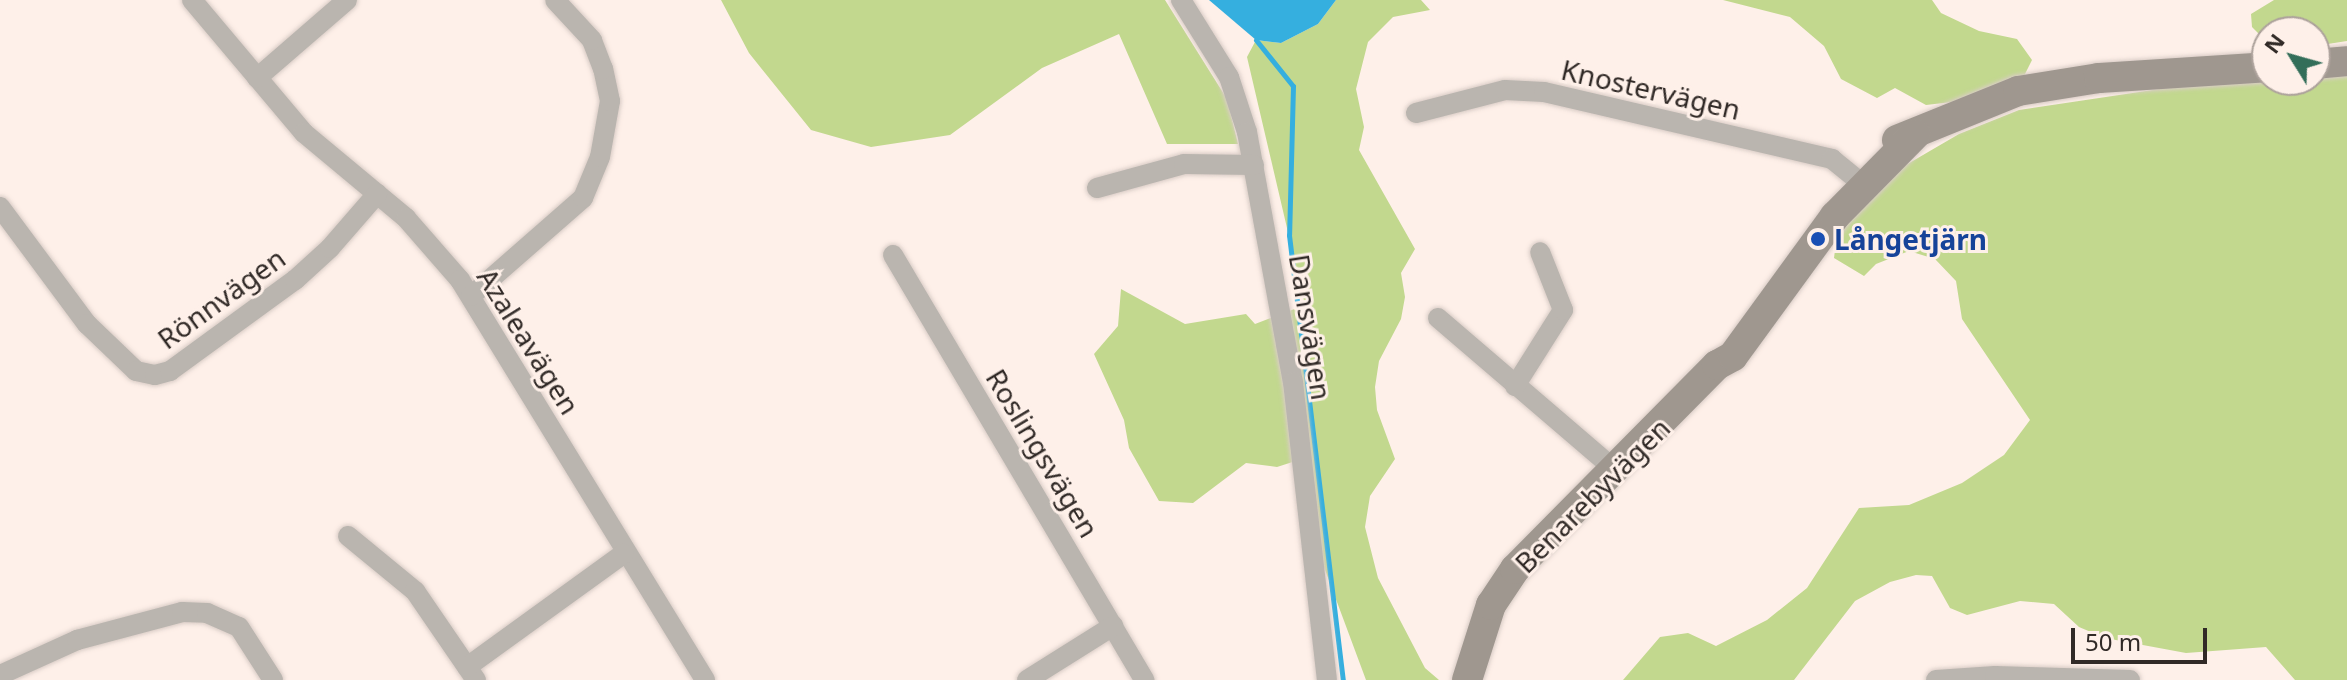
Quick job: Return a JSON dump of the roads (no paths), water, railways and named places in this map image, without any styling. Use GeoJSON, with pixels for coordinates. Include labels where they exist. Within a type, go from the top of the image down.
{"type":"FeatureCollection","features":[{"type":"Feature","properties":{"kind":"street","name":"Azaleavägen"},"geometry":{"type":"LineString","coordinates":[[192,0],[304,133],[406,218],[471,296],[623,554],[705,680]]}},
{"type":"Feature","properties":{"kind":"street"},"geometry":{"type":"LineString","coordinates":[[257,78],[347,0]]}},
{"type":"Feature","properties":{"kind":"street"},"geometry":{"type":"LineString","coordinates":[[471,296],[583,198],[600,157],[610,101],[603,69],[592,40],[555,0]]}},
{"type":"Feature","properties":{"kind":"street","name":"Dansvägen"},"geometry":{"type":"LineString","coordinates":[[1181,0],[1229,77],[1254,165],[1293,382],[1327,680]]}},
{"type":"Feature","properties":{"kind":"street","name":"Benarebyvägen"},"geometry":{"type":"LineString","coordinates":[[1467,680],[1491,605],[1515,569],[1717,365],[1733,356],[1859,180],[1916,134],[1974,105],[2018,91],[2099,78],[2251,68]]}},
{"type":"Feature","properties":{"kind":"street","name":"Knostervägen"},"geometry":{"type":"LineString","coordinates":[[1416,113],[1505,90],[1544,92],[1822,156],[1859,180]]}},
{"type":"Feature","properties":{"kind":"street"},"geometry":{"type":"LineString","coordinates":[[1097,188],[1184,164],[1254,165]]}},
{"type":"Feature","properties":{"kind":"street","name":"Rönnvägen"},"geometry":{"type":"LineString","coordinates":[[0,207],[87,324],[136,371],[155,375],[170,371],[295,280],[330,248],[377,194]]}},
{"type":"Feature","properties":{"kind":"street"},"geometry":{"type":"LineString","coordinates":[[1515,386],[1563,310],[1540,252]]}},
{"type":"Feature","properties":{"kind":"street","name":"Roslingsvägen"},"geometry":{"type":"LineString","coordinates":[[893,255],[1144,680]]}},
{"type":"Feature","properties":{"kind":"street"},"geometry":{"type":"LineString","coordinates":[[1438,318],[1614,469]]}},
{"type":"Feature","properties":{"kind":"street"},"geometry":{"type":"LineString","coordinates":[[348,536],[415,591],[472,674],[623,554]]}},
{"type":"Feature","properties":{"kind":"street"},"geometry":{"type":"LineString","coordinates":[[0,675],[77,640],[182,612],[207,613],[239,627],[273,680]]}},
{"type":"Feature","properties":{"kind":"street"},"geometry":{"type":"LineString","coordinates":[[1027,680],[1113,626]]}},
{"type":"Feature","properties":{"kind":"street"},"geometry":{"type":"LineString","coordinates":[[1936,680],[1995,676],[2130,680]]}},
{"type":"Feature","properties":{"kind":"water"},"geometry":{"type":"Polygon","coordinates":[[[1209,0],[1336,0],[1318,24],[1281,43],[1256,40],[1209,0]]]}},
{"type":"Feature","properties":{"kind":"waterway"},"geometry":{"type":"LineString","coordinates":[[1256,40],[1293,86],[1289,235],[1343,680]]}},
{"type":"Feature","properties":{"kind":"place","name":"Långetjärn"},"geometry":{"type":"Point","coordinates":[1818,239]}}]}
